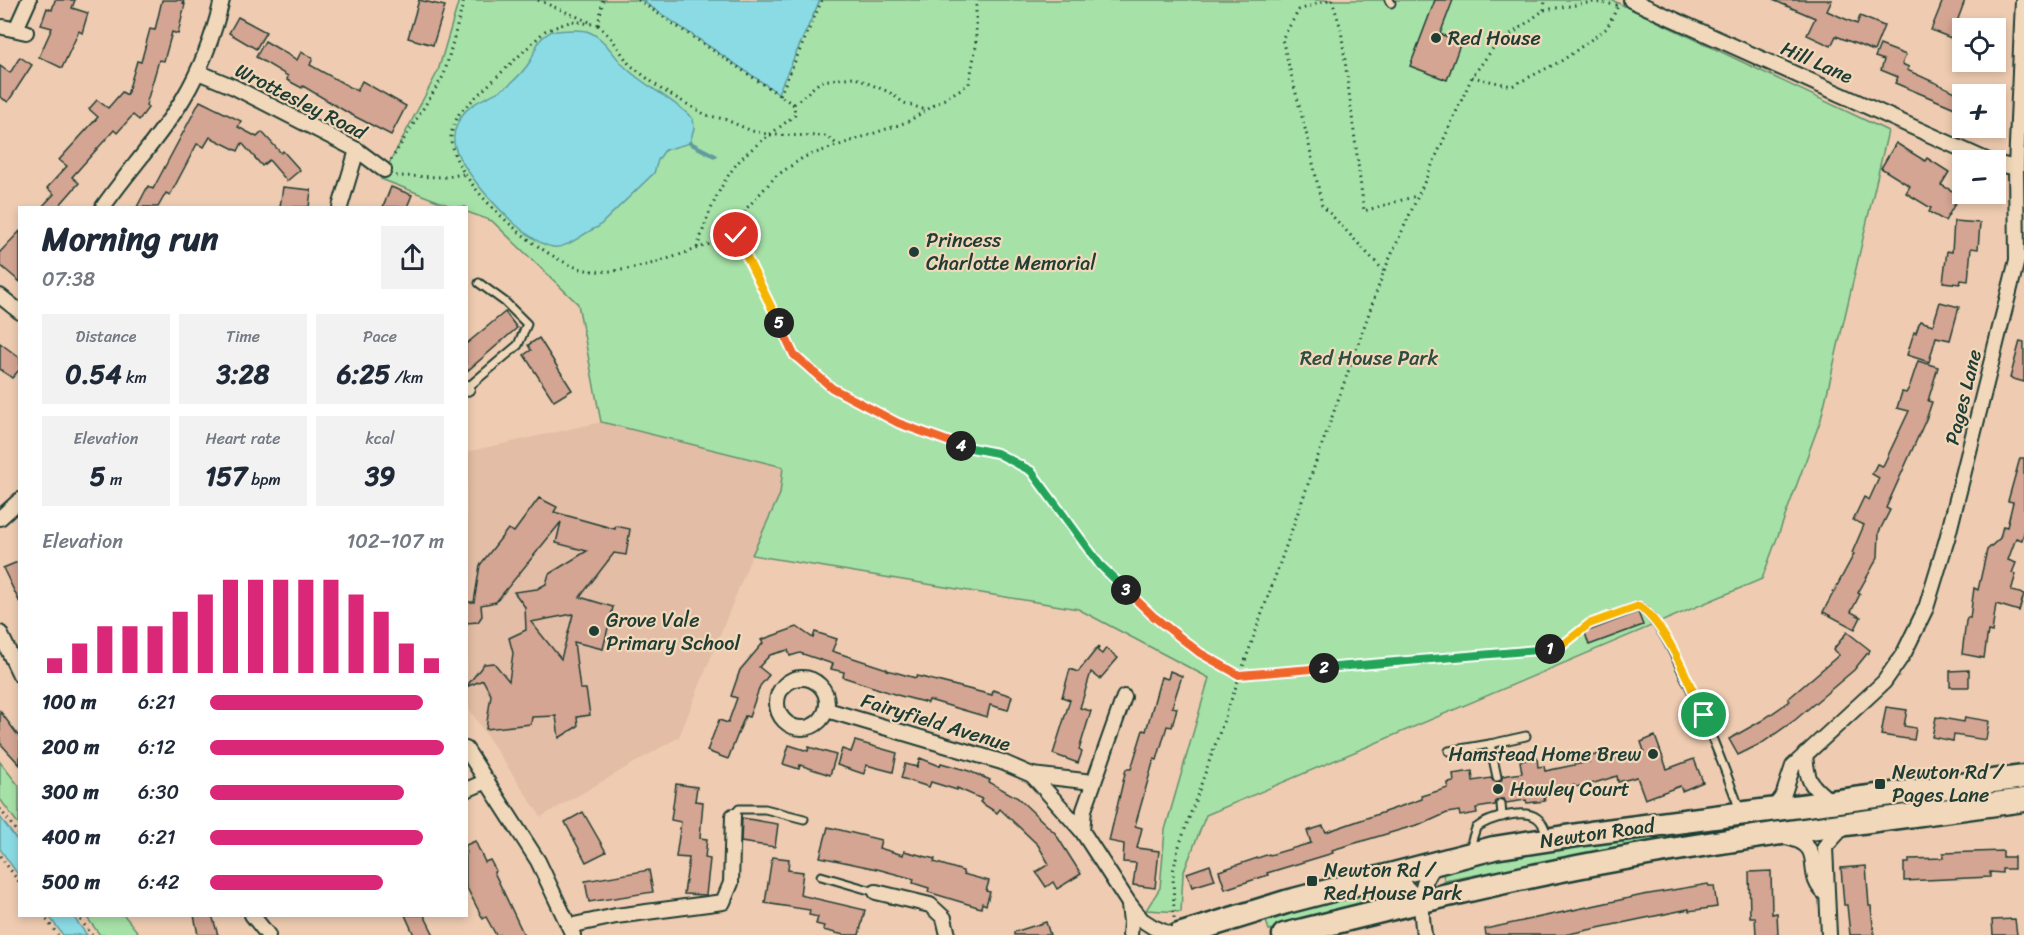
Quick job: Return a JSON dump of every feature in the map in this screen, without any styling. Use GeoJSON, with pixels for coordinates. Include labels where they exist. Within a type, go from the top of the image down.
{"type":"FeatureCollection","features":[{"type":"Feature","properties":{"kind":"highway","name":"Newton Road"},"geometry":{"type":"LineString","coordinates":[[1175,931],[1443,860],[1549,839],[2024,777]]}},
{"type":"Feature","properties":{"kind":"highway","name":"Newton Road"},"geometry":{"type":"LineString","coordinates":[[1284,935],[1420,901],[1599,862],[1774,834],[2024,800]]}},
{"type":"Feature","properties":{"kind":"street"},"geometry":{"type":"LineString","coordinates":[[15,29],[29,0]]}},
{"type":"Feature","properties":{"kind":"street"},"geometry":{"type":"LineString","coordinates":[[103,206],[182,100],[198,72],[216,25],[222,0]]}},
{"type":"Feature","properties":{"kind":"street","name":"Pages Lane"},"geometry":{"type":"LineString","coordinates":[[1774,808],[1783,796],[1793,766],[1884,682],[1904,653],[1926,608],[1947,539],[2021,260],[2016,168],[2023,0]]}},
{"type":"Feature","properties":{"kind":"street","name":"Hill Lane"},"geometry":{"type":"LineString","coordinates":[[1625,2],[1963,150]]}},
{"type":"Feature","properties":{"kind":"street","name":"Wrottesley Road"},"geometry":{"type":"LineString","coordinates":[[198,72],[234,87],[357,150],[384,170]]}},
{"type":"Feature","properties":{"kind":"street"},"geometry":{"type":"LineString","coordinates":[[340,206],[357,150]]}},
{"type":"Feature","properties":{"kind":"street"},"geometry":{"type":"LineString","coordinates":[[2006,166],[2016,168]]}},
{"type":"Feature","properties":{"kind":"street"},"geometry":{"type":"LineString","coordinates":[[0,296],[18,310]]}},
{"type":"Feature","properties":{"kind":"street"},"geometry":{"type":"LineString","coordinates":[[0,518],[18,502]]}},
{"type":"Feature","properties":{"kind":"street"},"geometry":{"type":"LineString","coordinates":[[0,633],[18,671]]}},
{"type":"Feature","properties":{"kind":"street"},"geometry":{"type":"LineString","coordinates":[[1082,831],[1084,810],[1124,697]]}},
{"type":"Feature","properties":{"kind":"street","name":"Fairyfield Avenue"},"geometry":{"type":"LineString","coordinates":[[827,710],[1002,762],[1032,775],[1093,783]]}},
{"type":"Feature","properties":{"kind":"street"},"geometry":{"type":"LineString","coordinates":[[468,752],[538,861],[571,931],[616,916],[723,902],[732,883],[733,816]]}},
{"type":"Feature","properties":{"kind":"street"},"geometry":{"type":"LineString","coordinates":[[1805,754],[1806,775],[1817,791],[1830,801]]}},
{"type":"Feature","properties":{"kind":"street","name":"Fairyfield Avenue"},"geometry":{"type":"LineString","coordinates":[[1032,775],[1082,831],[1128,902],[1148,924],[1175,931]]}},
{"type":"Feature","properties":{"kind":"street"},"geometry":{"type":"LineString","coordinates":[[468,789],[487,781]]}},
{"type":"Feature","properties":{"kind":"street"},"geometry":{"type":"LineString","coordinates":[[1829,935],[1825,847],[1844,825]]}},
{"type":"Feature","properties":{"kind":"street"},"geometry":{"type":"LineString","coordinates":[[1774,834],[1800,840],[1808,847],[1812,856],[1815,883],[1827,895]]}},
{"type":"Feature","properties":{"kind":"street"},"geometry":{"type":"LineString","coordinates":[[1425,935],[1420,901],[1427,873],[1443,860]]}},
{"type":"Feature","properties":{"kind":"street"},"geometry":{"type":"LineString","coordinates":[[1356,883],[1389,883],[1405,886],[1420,901]]}},
{"type":"Feature","properties":{"kind":"street"},"geometry":{"type":"LineString","coordinates":[[876,892],[930,905],[944,918],[948,935]]}},
{"type":"Feature","properties":{"kind":"street","name":"Fairyfield Avenue"},"geometry":{"type":"LineString","coordinates":[[1128,902],[1130,935]]}},
{"type":"Feature","properties":{"kind":"street"},"geometry":{"type":"LineString","coordinates":[[257,917],[268,935]]}},
{"type":"Feature","properties":{"kind":"lane"},"geometry":{"type":"LineString","coordinates":[[468,387],[518,345],[527,324],[505,302],[479,284]]}},
{"type":"Feature","properties":{"kind":"lane"},"geometry":{"type":"LineString","coordinates":[[1589,624],[1639,606],[1648,613],[1670,646],[1704,715],[1741,813]]}},
{"type":"Feature","properties":{"kind":"lane"},"geometry":{"type":"LineString","coordinates":[[1449,751],[1526,736]]}},
{"type":"Feature","properties":{"kind":"lane"},"geometry":{"type":"LineString","coordinates":[[1490,744],[1497,777]]}},
{"type":"Feature","properties":{"kind":"lane"},"geometry":{"type":"LineString","coordinates":[[1501,804],[1502,817]]}},
{"type":"Feature","properties":{"kind":"lane"},"geometry":{"type":"LineString","coordinates":[[733,816],[739,808],[765,809],[804,819]]}},
{"type":"Feature","properties":{"kind":"lane"},"geometry":{"type":"LineString","coordinates":[[1474,853],[1472,840],[1476,828],[1502,817],[1524,814],[1534,816],[1540,821],[1549,839]]}},
{"type":"Feature","properties":{"kind":"lane"},"geometry":{"type":"LineString","coordinates":[[820,876],[876,892]]}},
{"type":"Feature","properties":{"kind":"path"},"geometry":{"type":"LineString","coordinates":[[463,174],[445,177],[394,176],[384,170],[444,75],[464,0]]}},
{"type":"Feature","properties":{"kind":"path"},"geometry":{"type":"LineString","coordinates":[[538,0],[598,25],[612,39],[628,64],[661,88],[706,115],[771,135],[826,136],[838,145]]}},
{"type":"Feature","properties":{"kind":"path"},"geometry":{"type":"LineString","coordinates":[[598,25],[603,0]]}},
{"type":"Feature","properties":{"kind":"path"},"geometry":{"type":"LineString","coordinates":[[638,0],[794,105],[795,115],[746,154],[727,181],[710,210],[696,248]]}},
{"type":"Feature","properties":{"kind":"path"},"geometry":{"type":"LineString","coordinates":[[780,95],[822,0]]}},
{"type":"Feature","properties":{"kind":"path"},"geometry":{"type":"LineString","coordinates":[[976,0],[976,46],[969,84],[907,122],[804,157],[776,176],[746,208],[736,235],[794,355],[832,388],[860,405],[954,445],[997,453],[1031,471],[1100,565],[1162,624],[1200,653],[1239,675],[1559,648],[1589,624]]}},
{"type":"Feature","properties":{"kind":"path"},"geometry":{"type":"LineString","coordinates":[[1384,271],[1322,205],[1282,39],[1299,10],[1330,0],[1341,29],[1364,211],[1417,195]]}},
{"type":"Feature","properties":{"kind":"path"},"geometry":{"type":"LineString","coordinates":[[1544,10],[1545,0]]}},
{"type":"Feature","properties":{"kind":"path"},"geometry":{"type":"LineString","coordinates":[[1175,931],[1173,872],[1178,849],[1384,271],[1472,77],[1494,47],[1544,10],[1594,2],[1625,2]]}},
{"type":"Feature","properties":{"kind":"path"},"geometry":{"type":"LineString","coordinates":[[1472,77],[1512,86],[1563,60],[1607,28],[1625,2]]}},
{"type":"Feature","properties":{"kind":"path"},"geometry":{"type":"LineString","coordinates":[[598,25],[572,21],[545,31],[460,112],[454,123],[451,138],[463,174],[516,230],[558,260],[586,270],[628,270],[736,235]]}},
{"type":"Feature","properties":{"kind":"path"},"geometry":{"type":"LineString","coordinates":[[794,105],[821,81],[853,77],[889,92],[904,103],[926,110]]}},
{"type":"Feature","properties":{"kind":"path"},"geometry":{"type":"LineString","coordinates":[[0,809],[18,833]]}},
{"type":"Feature","properties":{"kind":"path"},"geometry":{"type":"LineString","coordinates":[[0,856],[18,880]]}},
{"type":"Feature","properties":{"kind":"path"},"geometry":{"type":"LineString","coordinates":[[44,917],[58,935]]}},
{"type":"Feature","properties":{"kind":"path"},"geometry":{"type":"LineString","coordinates":[[78,917],[92,935]]}},
{"type":"Feature","properties":{"kind":"shaded area","name":"Grove Vale Primary School"},"geometry":{"type":"Polygon","coordinates":[[[601,422],[783,467],[780,494],[752,555],[679,737],[541,817],[468,708],[468,452],[601,422]]]}},
{"type":"Feature","properties":{"kind":"green space","name":"Red House Park"},"geometry":{"type":"Polygon","coordinates":[[[459,0],[1612,0],[1888,131],[1821,419],[1762,579],[1206,815],[1183,874],[1181,912],[1146,910],[1160,888],[1165,830],[1209,678],[1078,609],[752,555],[780,494],[783,467],[601,422],[578,304],[492,221],[468,212],[468,206],[450,206],[381,179],[438,71],[459,0]]]}},
{"type":"Feature","properties":{"kind":"green space"},"geometry":{"type":"Polygon","coordinates":[[[0,762],[18,785],[18,824],[0,799],[0,762]]]}},
{"type":"Feature","properties":{"kind":"green space"},"geometry":{"type":"Polygon","coordinates":[[[2024,785],[2024,791],[1661,844],[1444,881],[1443,872],[1499,856],[2024,785]]]}},
{"type":"Feature","properties":{"kind":"green space"},"geometry":{"type":"Polygon","coordinates":[[[1381,891],[1385,902],[1269,930],[1265,918],[1381,891]]]}},
{"type":"Feature","properties":{"kind":"green space"},"geometry":{"type":"Polygon","coordinates":[[[86,917],[126,917],[140,935],[100,935],[86,917]]]}},
{"type":"Feature","properties":{"kind":"water"},"geometry":{"type":"Polygon","coordinates":[[[641,0],[820,0],[778,93],[641,0]]]}},
{"type":"Feature","properties":{"kind":"water"},"geometry":{"type":"Polygon","coordinates":[[[581,30],[595,35],[634,75],[693,119],[694,128],[690,143],[665,150],[658,160],[654,173],[598,227],[559,247],[541,243],[511,221],[496,206],[460,159],[454,141],[456,127],[466,110],[513,82],[531,60],[541,39],[552,31],[581,30]]]}},
{"type":"Feature","properties":{"kind":"water"},"geometry":{"type":"Polygon","coordinates":[[[0,817],[18,842],[18,875],[0,849],[0,817]]]}},
{"type":"Feature","properties":{"kind":"water"},"geometry":{"type":"Polygon","coordinates":[[[50,917],[74,917],[87,935],[63,935],[50,917]]]}},
{"type":"Feature","properties":{"kind":"building"},"geometry":{"type":"Polygon","coordinates":[[[55,0],[75,0],[72,8],[88,13],[82,33],[79,31],[62,68],[39,57],[52,28],[41,25],[47,8],[52,10],[55,0]]]}},
{"type":"Feature","properties":{"kind":"building"},"geometry":{"type":"Polygon","coordinates":[[[162,0],[184,0],[178,34],[172,32],[164,61],[159,60],[146,105],[148,108],[139,120],[133,115],[117,133],[114,130],[72,177],[79,183],[59,206],[43,206],[54,194],[47,188],[67,166],[59,160],[98,117],[89,109],[97,100],[108,108],[122,92],[127,95],[137,61],[141,62],[150,29],[155,30],[162,0]]]}},
{"type":"Feature","properties":{"kind":"building"},"geometry":{"type":"Polygon","coordinates":[[[419,0],[445,6],[433,45],[408,38],[419,0]]]}},
{"type":"Feature","properties":{"kind":"building","name":"Red House"},"geometry":{"type":"Polygon","coordinates":[[[1435,0],[1453,0],[1440,34],[1461,42],[1447,80],[1410,66],[1435,0]]]}},
{"type":"Feature","properties":{"kind":"building"},"geometry":{"type":"Polygon","coordinates":[[[1773,0],[1832,0],[1827,11],[1857,24],[1860,16],[1884,26],[1874,51],[1836,36],[1831,46],[1807,35],[1815,18],[1773,0]]]}},
{"type":"Feature","properties":{"kind":"building"},"geometry":{"type":"Polygon","coordinates":[[[1943,0],[1965,0],[1958,18],[1952,18],[1951,38],[1931,30],[1943,0]]]}},
{"type":"Feature","properties":{"kind":"building"},"geometry":{"type":"Polygon","coordinates":[[[238,17],[266,32],[256,49],[229,33],[238,17]]]}},
{"type":"Feature","properties":{"kind":"building"},"geometry":{"type":"Polygon","coordinates":[[[265,41],[297,60],[301,52],[313,58],[310,65],[357,91],[362,81],[406,106],[391,135],[303,86],[302,88],[287,80],[288,76],[256,57],[265,41]]]}},
{"type":"Feature","properties":{"kind":"building"},"geometry":{"type":"Polygon","coordinates":[[[1880,45],[1906,55],[1902,64],[1909,67],[1907,70],[1952,90],[1952,107],[1895,83],[1898,77],[1881,70],[1884,60],[1875,57],[1880,45]]]}},
{"type":"Feature","properties":{"kind":"building"},"geometry":{"type":"Polygon","coordinates":[[[20,57],[32,65],[8,102],[0,97],[0,66],[10,73],[20,57]]]}},
{"type":"Feature","properties":{"kind":"building"},"geometry":{"type":"Polygon","coordinates":[[[200,101],[241,121],[238,127],[257,137],[262,132],[300,170],[287,181],[269,160],[262,166],[242,143],[238,151],[210,137],[204,147],[197,144],[170,195],[166,193],[159,206],[138,206],[148,186],[153,189],[200,101]]]}},
{"type":"Feature","properties":{"kind":"building"},"geometry":{"type":"Polygon","coordinates":[[[1896,143],[1925,161],[1927,158],[1949,172],[1941,185],[1952,191],[1952,204],[1955,204],[1945,221],[1929,212],[1931,208],[1906,193],[1910,186],[1881,168],[1896,143]]]}},
{"type":"Feature","properties":{"kind":"building"},"geometry":{"type":"Polygon","coordinates":[[[283,187],[311,190],[309,206],[280,206],[283,187]]]}},
{"type":"Feature","properties":{"kind":"building"},"geometry":{"type":"Polygon","coordinates":[[[391,187],[412,195],[407,206],[383,206],[391,187]]]}},
{"type":"Feature","properties":{"kind":"building"},"geometry":{"type":"Polygon","coordinates":[[[1954,221],[1980,223],[1978,249],[1971,248],[1968,281],[1961,280],[1960,284],[1943,282],[1947,251],[1952,252],[1954,221]]]}},
{"type":"Feature","properties":{"kind":"building"},"geometry":{"type":"Polygon","coordinates":[[[18,233],[18,280],[0,265],[0,252],[18,233]]]}},
{"type":"Feature","properties":{"kind":"building"},"geometry":{"type":"Polygon","coordinates":[[[1940,302],[1959,307],[1950,340],[1936,337],[1929,362],[1907,355],[1920,321],[1933,325],[1940,302]]]}},
{"type":"Feature","properties":{"kind":"building"},"geometry":{"type":"Polygon","coordinates":[[[505,312],[517,328],[468,370],[468,342],[505,312]]]}},
{"type":"Feature","properties":{"kind":"building"},"geometry":{"type":"Polygon","coordinates":[[[539,338],[572,390],[554,401],[524,355],[531,350],[528,345],[539,338]]]}},
{"type":"Feature","properties":{"kind":"building"},"geometry":{"type":"Polygon","coordinates":[[[2020,341],[2024,342],[2024,382],[2010,378],[2020,341]]]}},
{"type":"Feature","properties":{"kind":"building"},"geometry":{"type":"Polygon","coordinates":[[[0,343],[18,356],[18,371],[12,378],[0,369],[0,343]]]}},
{"type":"Feature","properties":{"kind":"building"},"geometry":{"type":"Polygon","coordinates":[[[1918,361],[1938,367],[1928,401],[1932,402],[1886,508],[1890,510],[1879,532],[1878,557],[1858,593],[1860,594],[1851,612],[1861,617],[1855,629],[1823,612],[1854,554],[1852,553],[1864,525],[1853,520],[1864,497],[1869,500],[1879,478],[1872,474],[1877,464],[1883,466],[1909,411],[1897,408],[1902,392],[1906,393],[1909,388],[1918,361]]]}},
{"type":"Feature","properties":{"kind":"building"},"geometry":{"type":"Polygon","coordinates":[[[2020,458],[2024,458],[2024,533],[2022,540],[2016,538],[2008,560],[2016,563],[2012,573],[2016,574],[2011,591],[2024,594],[2019,611],[1996,604],[1992,632],[1988,631],[1984,658],[1962,654],[1966,621],[1968,617],[1970,618],[1974,588],[1978,590],[1987,550],[2000,538],[2003,526],[2007,527],[2013,502],[2008,501],[2020,458]]]}},
{"type":"Feature","properties":{"kind":"building"},"geometry":{"type":"Polygon","coordinates":[[[539,498],[557,507],[554,512],[615,529],[616,526],[630,529],[626,555],[614,553],[580,597],[613,607],[603,649],[574,642],[580,689],[586,689],[590,715],[577,717],[578,726],[559,738],[556,716],[532,717],[531,724],[486,729],[491,695],[483,680],[468,686],[484,664],[494,663],[509,681],[513,653],[509,638],[526,630],[525,607],[514,592],[537,589],[546,584],[549,574],[587,551],[556,543],[561,522],[496,602],[481,605],[482,616],[478,622],[468,623],[468,602],[474,602],[480,565],[508,529],[514,532],[539,498]],[[573,614],[531,622],[561,659],[573,614]]]}},
{"type":"Feature","properties":{"kind":"building"},"geometry":{"type":"Polygon","coordinates":[[[18,562],[18,599],[3,568],[18,562]]]}},
{"type":"Feature","properties":{"kind":"building"},"geometry":{"type":"Polygon","coordinates":[[[1638,612],[1643,625],[1589,645],[1584,630],[1591,630],[1638,612]]]}},
{"type":"Feature","properties":{"kind":"building"},"geometry":{"type":"Polygon","coordinates":[[[797,627],[813,638],[815,632],[837,639],[832,651],[887,670],[992,695],[993,690],[1012,696],[1008,710],[990,705],[987,717],[929,700],[928,703],[897,695],[843,677],[844,672],[831,669],[833,664],[800,653],[790,656],[788,650],[770,655],[759,667],[769,675],[760,686],[749,717],[745,716],[728,759],[707,751],[719,720],[728,723],[737,698],[731,696],[740,670],[763,643],[761,640],[797,627]]]}},
{"type":"Feature","properties":{"kind":"building"},"geometry":{"type":"Polygon","coordinates":[[[1847,632],[1870,650],[1854,670],[1795,720],[1762,743],[1738,755],[1729,739],[1790,701],[1788,699],[1839,655],[1833,650],[1847,632]]]}},
{"type":"Feature","properties":{"kind":"building"},"geometry":{"type":"Polygon","coordinates":[[[1099,646],[1098,651],[1102,654],[1106,648],[1118,658],[1100,679],[1091,672],[1080,708],[1091,711],[1079,750],[1082,752],[1078,763],[1053,754],[1070,700],[1062,697],[1070,669],[1078,672],[1099,646]]]}},
{"type":"Feature","properties":{"kind":"building"},"geometry":{"type":"Polygon","coordinates":[[[1969,670],[1969,687],[1950,687],[1950,671],[1969,670]]]}},
{"type":"Feature","properties":{"kind":"building"},"geometry":{"type":"Polygon","coordinates":[[[1170,671],[1182,676],[1172,707],[1177,708],[1172,727],[1167,726],[1157,760],[1154,759],[1135,826],[1142,828],[1137,848],[1159,851],[1155,888],[1133,885],[1136,863],[1123,862],[1124,844],[1109,841],[1126,769],[1131,769],[1143,730],[1146,731],[1161,677],[1168,679],[1170,671]]]}},
{"type":"Feature","properties":{"kind":"building"},"geometry":{"type":"Polygon","coordinates":[[[1886,707],[1907,710],[1904,726],[1916,728],[1914,740],[1881,735],[1886,707]]]}},
{"type":"Feature","properties":{"kind":"building"},"geometry":{"type":"Polygon","coordinates":[[[0,711],[18,735],[18,763],[0,743],[0,711]]]}},
{"type":"Feature","properties":{"kind":"building"},"geometry":{"type":"Polygon","coordinates":[[[1936,717],[1964,722],[1965,717],[1989,721],[1986,740],[1954,735],[1953,741],[1932,737],[1936,717]]]}},
{"type":"Feature","properties":{"kind":"building"},"geometry":{"type":"Polygon","coordinates":[[[1655,736],[1667,769],[1694,759],[1703,782],[1682,791],[1680,786],[1645,799],[1637,777],[1618,782],[1617,776],[1591,784],[1548,791],[1549,796],[1544,797],[1545,801],[1527,803],[1526,800],[1506,803],[1504,799],[1500,799],[1495,805],[1476,808],[1477,813],[1460,816],[1459,811],[1447,813],[1427,822],[1332,850],[1333,853],[1267,873],[1268,875],[1225,889],[1219,871],[1311,843],[1307,831],[1323,826],[1326,832],[1422,799],[1421,796],[1448,788],[1448,783],[1454,782],[1453,774],[1472,771],[1473,781],[1491,778],[1498,783],[1503,776],[1522,773],[1520,761],[1537,758],[1538,767],[1544,766],[1545,771],[1589,762],[1588,757],[1603,753],[1605,762],[1644,751],[1641,742],[1655,736]]]}},
{"type":"Feature","properties":{"kind":"building"},"geometry":{"type":"Polygon","coordinates":[[[855,741],[897,753],[893,772],[866,765],[864,774],[837,765],[842,749],[851,752],[855,741]]]}},
{"type":"Feature","properties":{"kind":"building"},"geometry":{"type":"Polygon","coordinates":[[[789,745],[808,751],[809,747],[836,755],[830,775],[800,765],[799,769],[783,764],[789,745]]]}},
{"type":"Feature","properties":{"kind":"building"},"geometry":{"type":"Polygon","coordinates":[[[920,758],[940,766],[941,763],[969,771],[990,780],[989,782],[1018,798],[1055,833],[1081,874],[1057,889],[1053,882],[1046,887],[1036,872],[1049,864],[1038,845],[1000,809],[997,813],[980,802],[982,799],[957,788],[957,790],[931,782],[929,787],[901,778],[905,764],[917,767],[920,758]]]}},
{"type":"Feature","properties":{"kind":"building"},"geometry":{"type":"Polygon","coordinates":[[[676,784],[697,787],[695,801],[703,802],[700,838],[707,839],[705,858],[710,859],[706,895],[684,894],[689,858],[676,857],[681,822],[671,820],[676,784]]]}},
{"type":"Feature","properties":{"kind":"building"},"geometry":{"type":"Polygon","coordinates":[[[583,812],[606,852],[586,862],[565,822],[583,812]]]}},
{"type":"Feature","properties":{"kind":"building"},"geometry":{"type":"Polygon","coordinates":[[[742,818],[778,824],[775,847],[741,842],[742,818]]]}},
{"type":"Feature","properties":{"kind":"building"},"geometry":{"type":"Polygon","coordinates":[[[828,827],[881,840],[879,848],[903,855],[904,851],[935,859],[934,862],[963,871],[963,874],[989,881],[986,891],[990,892],[986,905],[982,903],[981,908],[928,892],[929,888],[913,883],[914,879],[820,857],[828,827]]]}},
{"type":"Feature","properties":{"kind":"building"},"geometry":{"type":"Polygon","coordinates":[[[475,841],[485,862],[490,860],[524,935],[496,935],[486,917],[483,919],[468,890],[468,844],[475,841]]]}},
{"type":"Feature","properties":{"kind":"building"},"geometry":{"type":"Polygon","coordinates":[[[2003,851],[2003,857],[2014,857],[2014,869],[2002,869],[2002,873],[1990,872],[1990,877],[1904,881],[1904,863],[1909,863],[1909,859],[1943,858],[1943,853],[2003,851]]]}},
{"type":"Feature","properties":{"kind":"building"},"geometry":{"type":"Polygon","coordinates":[[[772,857],[789,859],[788,870],[803,872],[800,895],[865,910],[859,935],[844,935],[823,930],[824,926],[816,924],[818,917],[809,915],[810,910],[765,903],[772,857]]]}},
{"type":"Feature","properties":{"kind":"building"},"geometry":{"type":"Polygon","coordinates":[[[1210,865],[1215,880],[1192,887],[1187,873],[1210,865]]]}},
{"type":"Feature","properties":{"kind":"building"},"geometry":{"type":"Polygon","coordinates":[[[1866,866],[1874,935],[1850,935],[1847,905],[1844,905],[1841,868],[1866,866]]]}},
{"type":"Feature","properties":{"kind":"building"},"geometry":{"type":"Polygon","coordinates":[[[649,870],[653,892],[589,902],[585,881],[649,870]]]}},
{"type":"Feature","properties":{"kind":"building"},"geometry":{"type":"Polygon","coordinates":[[[1771,871],[1772,914],[1777,913],[1778,935],[1756,935],[1755,917],[1750,917],[1749,872],[1771,871]]]}},
{"type":"Feature","properties":{"kind":"building"},"geometry":{"type":"Polygon","coordinates":[[[1708,884],[1714,886],[1717,907],[1689,911],[1689,909],[1564,935],[1486,935],[1485,929],[1643,895],[1708,884]]]}},
{"type":"Feature","properties":{"kind":"building"},"geometry":{"type":"Polygon","coordinates":[[[194,917],[213,917],[218,935],[198,935],[194,917]]]}},
{"type":"Feature","properties":{"kind":"building"},"geometry":{"type":"Polygon","coordinates":[[[406,917],[425,917],[434,935],[414,935],[406,917]]]}},
{"type":"Feature","properties":{"kind":"building"},"geometry":{"type":"Polygon","coordinates":[[[2015,919],[2017,935],[1993,935],[1992,920],[2015,919]]]}},
{"type":"Feature","properties":{"kind":"building"},"geometry":{"type":"Polygon","coordinates":[[[1046,922],[1050,935],[1014,935],[1014,932],[1046,922]]]}},
{"type":"Feature","properties":{"kind":"waterway"},"geometry":{"type":"LineString","coordinates":[[690,143],[715,156]]}},
{"type":"Feature","properties":{"kind":"place","name":"Red House"},"geometry":{"type":"Point","coordinates":[1436,38]}},
{"type":"Feature","properties":{"kind":"place","name":"Princess Charlotte Memorial"},"geometry":{"type":"Point","coordinates":[914,252]}},
{"type":"Feature","properties":{"kind":"place","name":"Grove Vale Primary School"},"geometry":{"type":"Point","coordinates":[594,631]}},
{"type":"Feature","properties":{"kind":"place","name":"Hamstead Home Brew"},"geometry":{"type":"Point","coordinates":[1653,754]}},
{"type":"Feature","properties":{"kind":"place","name":"Newton Rd / Pages Lane"},"geometry":{"type":"Point","coordinates":[1880,784]}},
{"type":"Feature","properties":{"kind":"place","name":"Hawley Court"},"geometry":{"type":"Point","coordinates":[1498,789]}},
{"type":"Feature","properties":{"kind":"place","name":"Newton Rd / Red House Park"},"geometry":{"type":"Point","coordinates":[1312,881]}},
{"type":"Feature","properties":{"kind":"route"},"geometry":{"type":"LineString","coordinates":[[736,235],[794,355],[819,378],[860,405],[898,423],[954,445],[997,453],[1031,471],[1100,565],[1153,616],[1200,653],[1239,675],[1559,648],[1589,624],[1639,606],[1648,613],[1665,639],[1704,715]]}}]}
